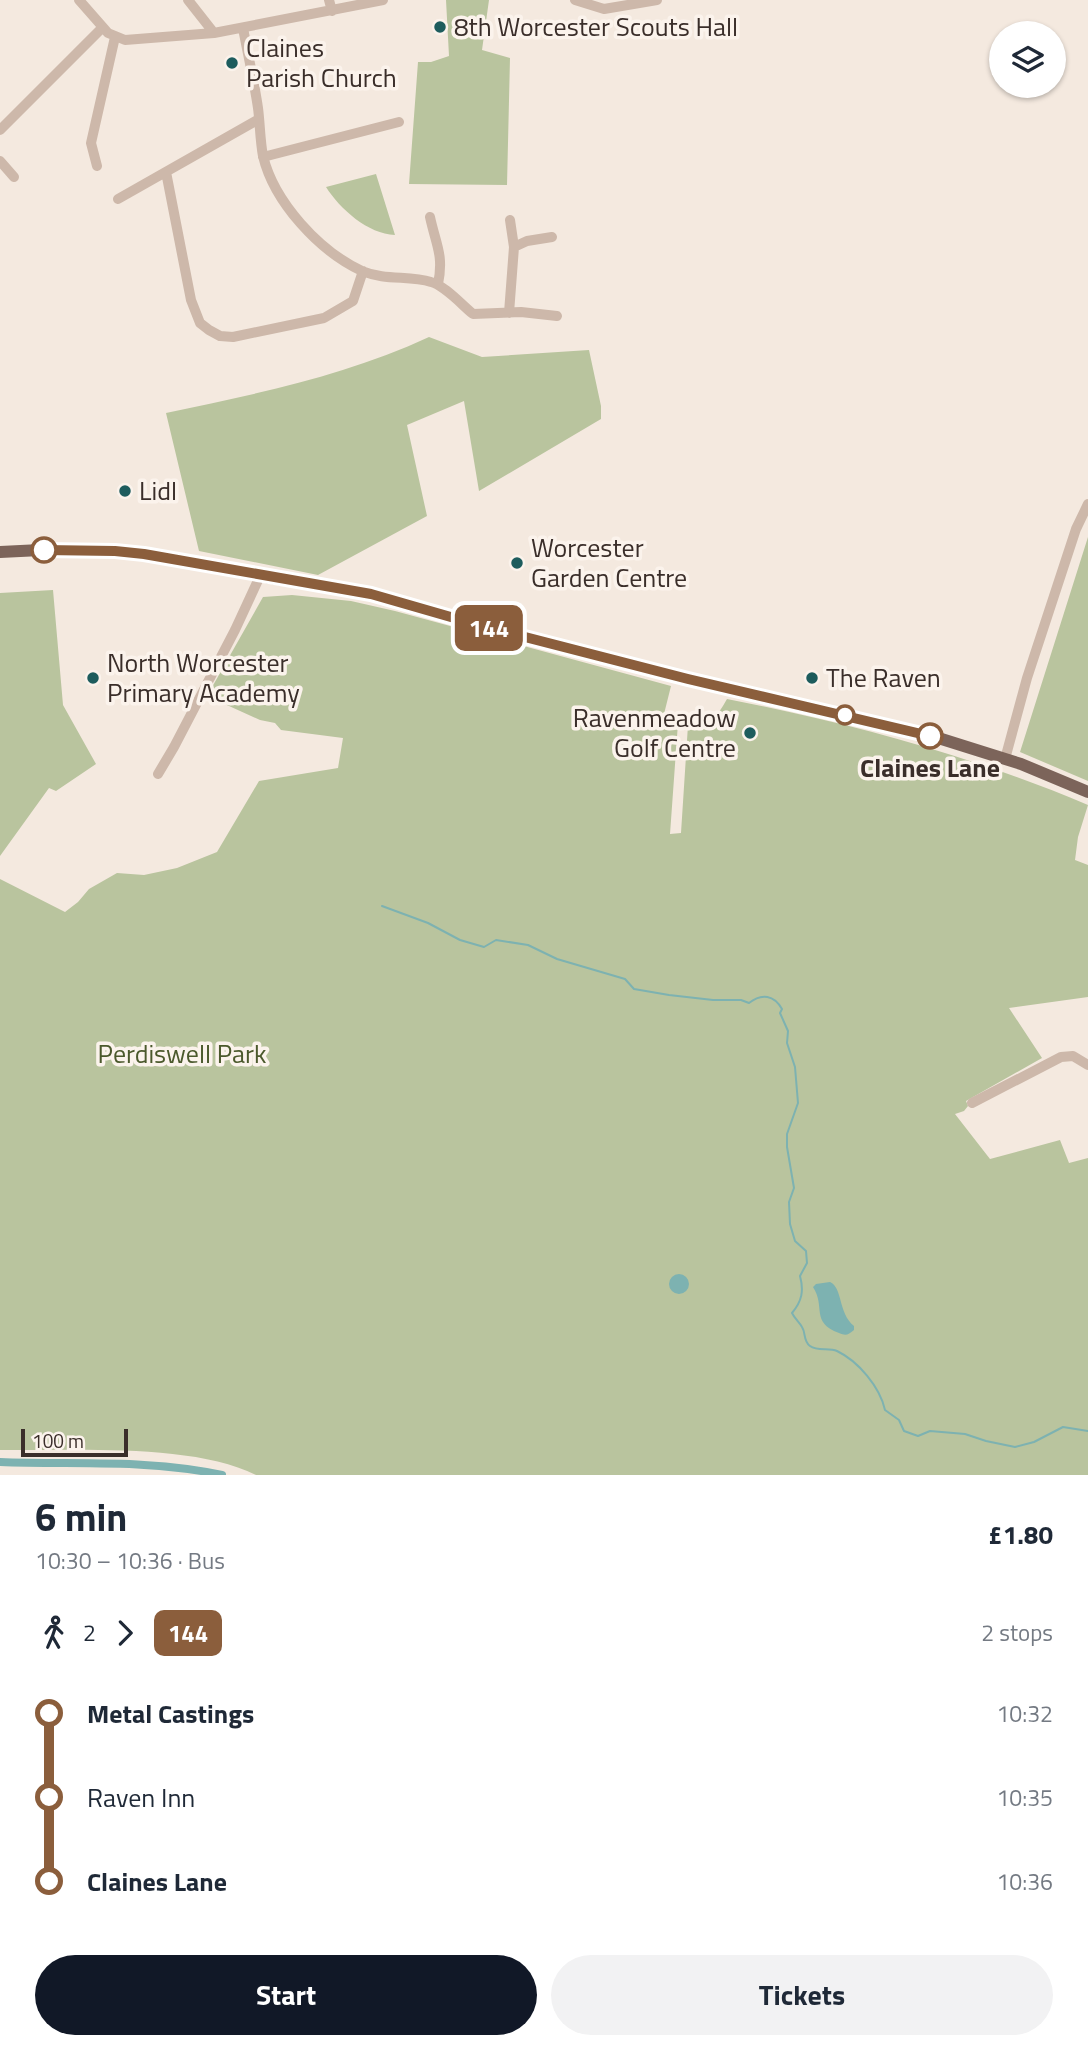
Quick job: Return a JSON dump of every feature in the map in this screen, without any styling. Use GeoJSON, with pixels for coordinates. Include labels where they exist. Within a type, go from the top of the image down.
{"type":"FeatureCollection","features":[{"type":"Feature","properties":{"kind":"main road"},"geometry":{"type":"LineString","coordinates":[[0,552],[61,549],[115,551],[191,561],[260,576],[371,594],[482,626],[706,684],[932,736],[1006,759],[1088,792]]}},
{"type":"Feature","properties":{"kind":"street"},"geometry":{"type":"LineString","coordinates":[[79,0],[102,28],[125,40],[214,33],[383,0]]}},
{"type":"Feature","properties":{"kind":"street"},"geometry":{"type":"LineString","coordinates":[[188,0],[214,33]]}},
{"type":"Feature","properties":{"kind":"street"},"geometry":{"type":"LineString","coordinates":[[329,0],[332,11]]}},
{"type":"Feature","properties":{"kind":"street"},"geometry":{"type":"LineString","coordinates":[[575,0],[604,9],[657,0]]}},
{"type":"Feature","properties":{"kind":"street"},"geometry":{"type":"LineString","coordinates":[[0,130],[102,28]]}},
{"type":"Feature","properties":{"kind":"street"},"geometry":{"type":"LineString","coordinates":[[243,28],[263,157],[274,182],[298,220],[312,236],[363,271],[393,279],[438,284],[473,314],[521,312],[557,316]]}},
{"type":"Feature","properties":{"kind":"street"},"geometry":{"type":"LineString","coordinates":[[97,166],[91,143],[115,37]]}},
{"type":"Feature","properties":{"kind":"street"},"geometry":{"type":"LineString","coordinates":[[118,199],[259,119]]}},
{"type":"Feature","properties":{"kind":"street"},"geometry":{"type":"LineString","coordinates":[[263,157],[399,122]]}},
{"type":"Feature","properties":{"kind":"street"},"geometry":{"type":"LineString","coordinates":[[0,161],[15,177]]}},
{"type":"Feature","properties":{"kind":"street"},"geometry":{"type":"LineString","coordinates":[[166,172],[191,300],[200,323],[220,336],[233,337],[324,318],[353,301],[363,271]]}},
{"type":"Feature","properties":{"kind":"street"},"geometry":{"type":"LineString","coordinates":[[509,313],[514,247],[510,220]]}},
{"type":"Feature","properties":{"kind":"street"},"geometry":{"type":"LineString","coordinates":[[434,222],[442,266],[438,284]]}},
{"type":"Feature","properties":{"kind":"street"},"geometry":{"type":"LineString","coordinates":[[514,247],[527,241],[552,237]]}},
{"type":"Feature","properties":{"kind":"street"},"geometry":{"type":"LineString","coordinates":[[1006,759],[1027,678],[1076,529],[1088,504]]}},
{"type":"Feature","properties":{"kind":"street"},"geometry":{"type":"LineString","coordinates":[[158,774],[236,630],[260,576]]}},
{"type":"Feature","properties":{"kind":"street"},"geometry":{"type":"LineString","coordinates":[[972,1103],[1061,1058],[1073,1056],[1088,1065]]}},
{"type":"Feature","properties":{"kind":"green space"},"geometry":{"type":"Polygon","coordinates":[[[446,0],[489,0],[482,50],[510,58],[507,185],[409,184],[418,62],[431,62],[449,56],[446,0]]]}},
{"type":"Feature","properties":{"kind":"green space"},"geometry":{"type":"Polygon","coordinates":[[[376,174],[395,235],[375,230],[356,219],[339,204],[326,187],[376,174]]]}},
{"type":"Feature","properties":{"kind":"green space"},"geometry":{"type":"Polygon","coordinates":[[[429,337],[482,357],[589,350],[601,406],[601,419],[479,491],[464,401],[407,425],[427,516],[318,575],[199,551],[166,413],[267,391],[333,373],[429,337]]]}},
{"type":"Feature","properties":{"kind":"green space"},"geometry":{"type":"Polygon","coordinates":[[[1088,537],[1088,781],[1020,752],[1088,537]]]}},
{"type":"Feature","properties":{"kind":"green space"},"geometry":{"type":"Polygon","coordinates":[[[53,590],[63,705],[96,764],[56,791],[49,788],[0,856],[0,593],[53,590]]]}},
{"type":"Feature","properties":{"kind":"green space","name":"Perdiswell Park"},"geometry":{"type":"Polygon","coordinates":[[[292,595],[351,601],[395,611],[671,686],[663,718],[678,723],[670,834],[681,833],[688,725],[702,724],[712,719],[727,699],[865,730],[955,756],[1088,805],[1078,837],[1075,860],[1088,865],[1088,997],[1009,1008],[1042,1058],[966,1101],[968,1106],[964,1111],[955,1114],[990,1159],[1060,1140],[1069,1163],[1088,1158],[1088,1475],[256,1475],[230,1465],[166,1453],[0,1450],[0,879],[65,912],[89,889],[117,873],[144,875],[177,868],[217,852],[259,781],[338,768],[343,738],[281,730],[275,723],[260,720],[207,696],[263,597],[292,595]]]}},
{"type":"Feature","properties":{"kind":"water"},"geometry":{"type":"Polygon","coordinates":[[[679,1274],[686,1277],[689,1284],[686,1291],[679,1294],[672,1291],[669,1284],[672,1277],[679,1274]]]}},
{"type":"Feature","properties":{"kind":"water"},"geometry":{"type":"Polygon","coordinates":[[[830,1282],[837,1290],[845,1314],[854,1326],[854,1330],[847,1334],[830,1329],[821,1319],[817,1294],[813,1287],[830,1282]]]}},
{"type":"Feature","properties":{"kind":"waterway"},"geometry":{"type":"LineString","coordinates":[[382,906],[428,923],[460,940],[484,947],[496,940],[528,945],[557,959],[625,979],[634,989],[749,1003],[763,997],[771,998],[782,1009],[780,1013],[788,1031],[787,1043],[795,1067],[798,1103],[787,1134],[794,1188],[789,1202],[790,1224],[795,1241],[806,1251],[807,1263],[800,1276],[800,1300],[792,1313],[803,1329],[808,1344],[816,1349],[837,1351],[853,1361],[873,1384],[885,1410],[899,1420],[904,1431],[918,1436],[930,1431],[965,1434],[1015,1447],[1034,1442],[1063,1427],[1088,1431]]}},
{"type":"Feature","properties":{"kind":"waterway"},"geometry":{"type":"LineString","coordinates":[[0,1462],[140,1465],[222,1475]]}},
{"type":"Feature","properties":{"kind":"bus line","name":"144"},"geometry":{"type":"LineString","coordinates":[[44,550],[72,549],[144,554],[371,594],[482,626],[688,679],[930,736]]}},
{"type":"Feature","properties":{"kind":"place","name":"8th Worcester Scouts Hall"},"geometry":{"type":"Point","coordinates":[440,27]}},
{"type":"Feature","properties":{"kind":"place","name":"Claines Parish Church"},"geometry":{"type":"Point","coordinates":[232,63]}},
{"type":"Feature","properties":{"kind":"place","name":"Lidl"},"geometry":{"type":"Point","coordinates":[125,491]}},
{"type":"Feature","properties":{"kind":"place","name":"Worcester Garden Centre"},"geometry":{"type":"Point","coordinates":[517,563]}},
{"type":"Feature","properties":{"kind":"place","name":"North Worcester Primary Academy"},"geometry":{"type":"Point","coordinates":[93,678]}},
{"type":"Feature","properties":{"kind":"place","name":"The Raven"},"geometry":{"type":"Point","coordinates":[812,678]}},
{"type":"Feature","properties":{"kind":"place","name":"Ravenmeadow Golf Centre"},"geometry":{"type":"Point","coordinates":[750,733]}},
{"type":"Feature","properties":{"kind":"place","name":"Claines Lane"},"geometry":{"type":"Point","coordinates":[930,736]}}]}
